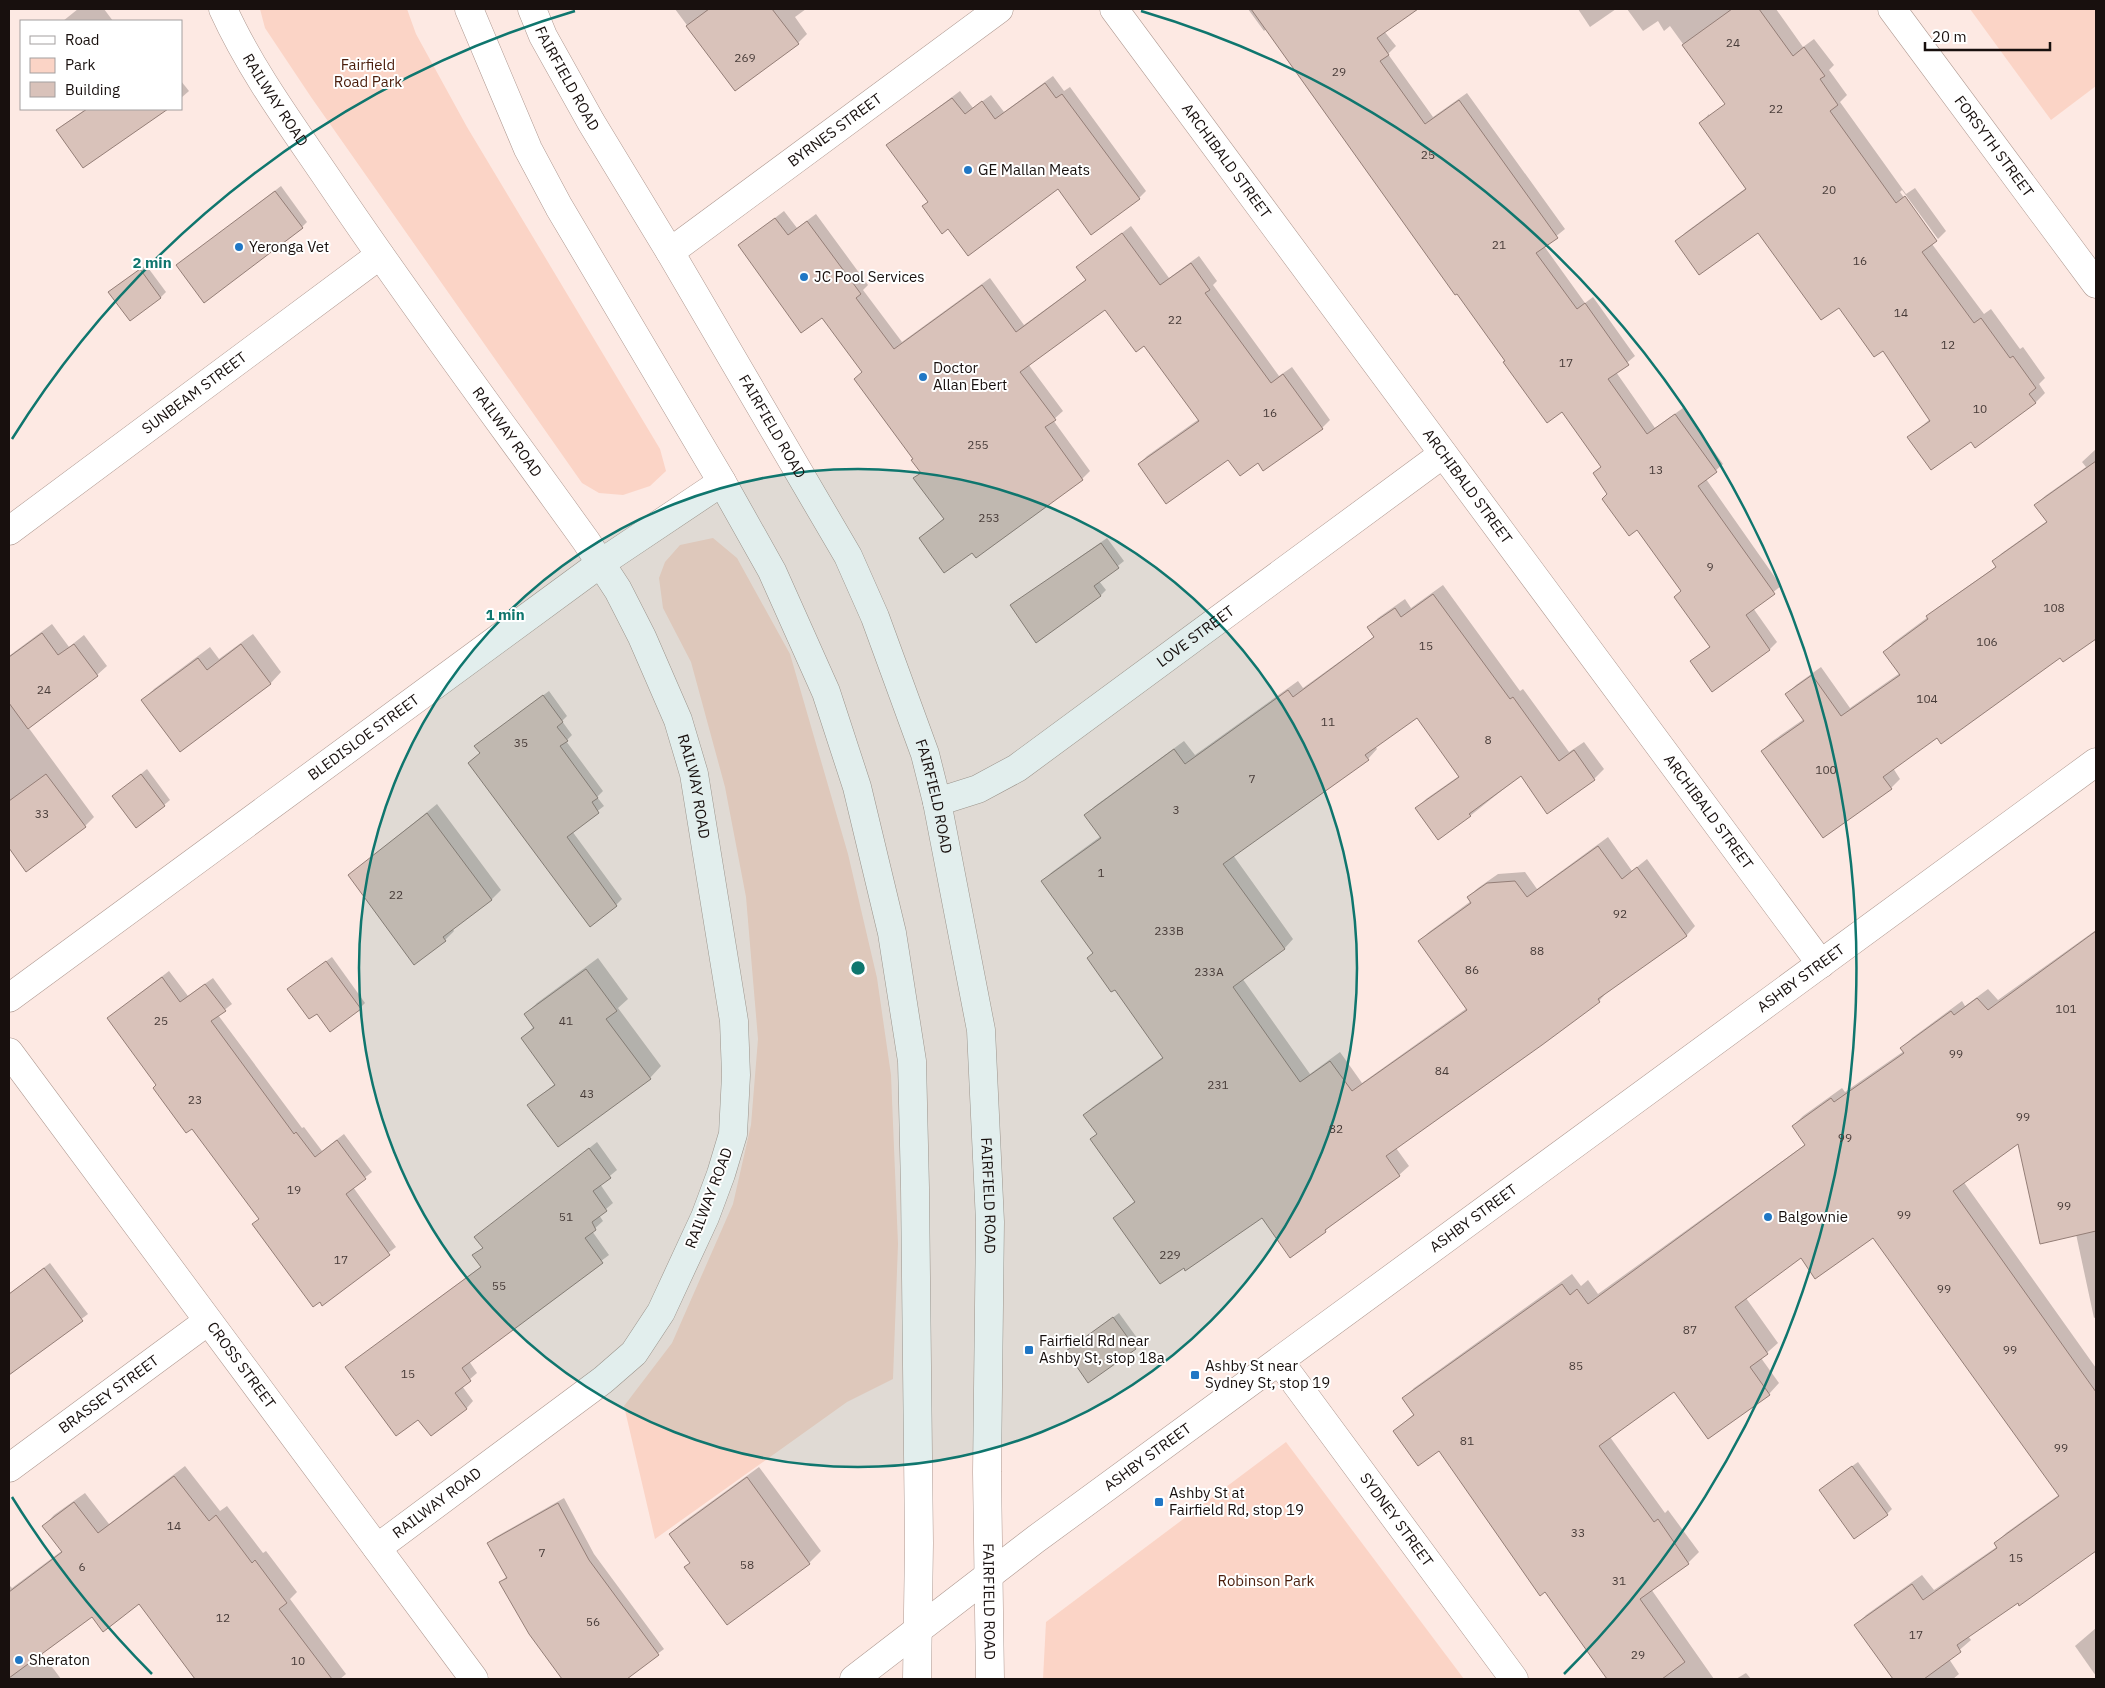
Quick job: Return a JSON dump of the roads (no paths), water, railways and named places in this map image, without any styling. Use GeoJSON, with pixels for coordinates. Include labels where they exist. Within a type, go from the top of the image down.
{"type":"FeatureCollection","features":[{"type":"Feature","properties":{"kind":"street","name":"RAILWAY ROAD"},"geometry":{"type":"LineString","coordinates":[[223,9],[260,78],[380,255],[601,563],[618,590],[642,637],[678,720],[694,774],[734,1021],[736,1075],[733,1134],[721,1174],[705,1217],[661,1312],[634,1353],[603,1380],[377,1548]]}},
{"type":"Feature","properties":{"kind":"street"},"geometry":{"type":"LineString","coordinates":[[470,9],[528,149],[545,182],[722,482],[772,571],[826,692],[857,787],[892,933],[912,1061],[919,1533],[917,1679]]}},
{"type":"Feature","properties":{"kind":"street","name":"FAIRFIELD ROAD"},"geometry":{"type":"LineString","coordinates":[[532,9],[544,36],[591,122],[670,252],[848,556],[875,617],[925,754],[937,802],[981,1030],[990,1222],[987,1472],[990,1574],[990,1679]]}},
{"type":"Feature","properties":{"kind":"street","name":"BYRNES STREET"},"geometry":{"type":"LineString","coordinates":[[670,252],[999,9]]}},
{"type":"Feature","properties":{"kind":"street","name":"ARCHIBALD STREET"},"geometry":{"type":"LineString","coordinates":[[1114,9],[1821,964]]}},
{"type":"Feature","properties":{"kind":"street","name":"FORSYTH STREET"},"geometry":{"type":"LineString","coordinates":[[1892,9],[2096,284]]}},
{"type":"Feature","properties":{"kind":"street","name":"SUNBEAM STREET"},"geometry":{"type":"LineString","coordinates":[[9,531],[380,255]]}},
{"type":"Feature","properties":{"kind":"street","name":"LOVE STREET"},"geometry":{"type":"LineString","coordinates":[[937,802],[978,789],[1017,768],[1443,454]]}},
{"type":"Feature","properties":{"kind":"street","name":"BLEDISLOE STREET"},"geometry":{"type":"LineString","coordinates":[[9,998],[601,563],[722,482]]}},
{"type":"Feature","properties":{"kind":"street","name":"ASHBY STREET"},"geometry":{"type":"LineString","coordinates":[[854,1679],[990,1574],[2096,762]]}},
{"type":"Feature","properties":{"kind":"street","name":"CROSS STREET"},"geometry":{"type":"LineString","coordinates":[[9,1052],[474,1679]]}},
{"type":"Feature","properties":{"kind":"street","name":"BRASSEY STREET"},"geometry":{"type":"LineString","coordinates":[[9,1468],[208,1321]]}},
{"type":"Feature","properties":{"kind":"street","name":"SYDNEY STREET"},"geometry":{"type":"LineString","coordinates":[[1280,1362],[1514,1679]]}},
{"type":"Feature","properties":{"kind":"place","name":"GE Mallan Meats"},"geometry":{"type":"Point","coordinates":[968,170]}},
{"type":"Feature","properties":{"kind":"place","name":"Yeronga Vet"},"geometry":{"type":"Point","coordinates":[239,247]}},
{"type":"Feature","properties":{"kind":"place","name":"JC Pool Services"},"geometry":{"type":"Point","coordinates":[804,277]}},
{"type":"Feature","properties":{"kind":"place","name":"Doctor Allan Ebert"},"geometry":{"type":"Point","coordinates":[923,377]}},
{"type":"Feature","properties":{"kind":"place","name":"Balgownie"},"geometry":{"type":"Point","coordinates":[1768,1217]}},
{"type":"Feature","properties":{"kind":"place","name":"Fairfield Rd near Ashby St, stop 18a"},"geometry":{"type":"Point","coordinates":[1029,1350]}},
{"type":"Feature","properties":{"kind":"place","name":"Ashby St near Sydney St, stop 19"},"geometry":{"type":"Point","coordinates":[1195,1375]}},
{"type":"Feature","properties":{"kind":"place","name":"Ashby St at Fairfield Rd, stop 19"},"geometry":{"type":"Point","coordinates":[1159,1502]}},
{"type":"Feature","properties":{"kind":"place","name":"Sheraton"},"geometry":{"type":"Point","coordinates":[19,1660]}},
{"type":"Feature","properties":{"kind":"park label","name":"Fairfield Road Park"},"geometry":{"type":"Point","coordinates":[368,74]}},
{"type":"Feature","properties":{"kind":"park label","name":"Robinson Park"},"geometry":{"type":"Point","coordinates":[1266,1581]}}]}
